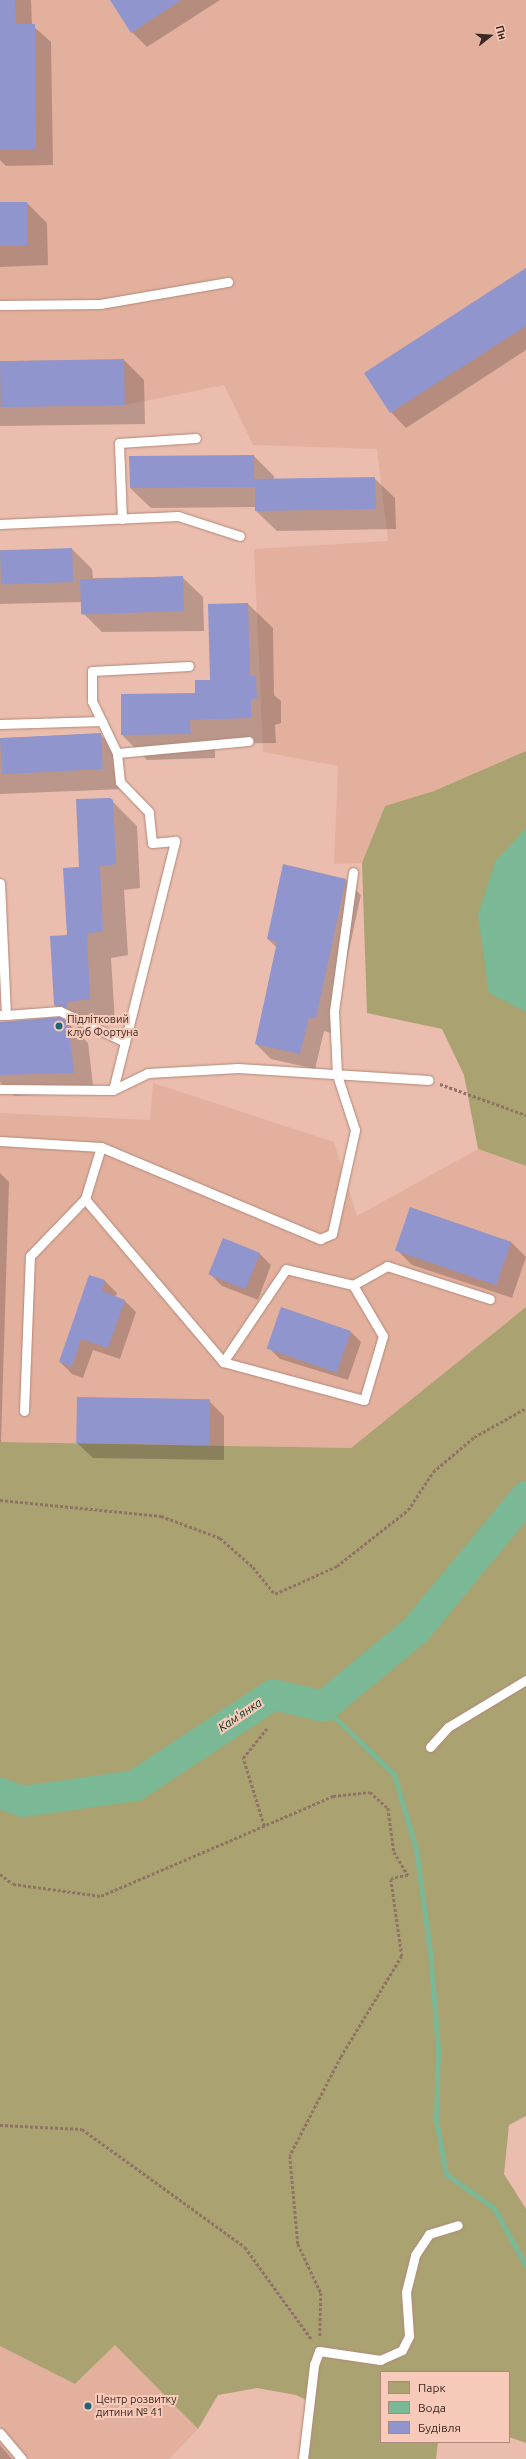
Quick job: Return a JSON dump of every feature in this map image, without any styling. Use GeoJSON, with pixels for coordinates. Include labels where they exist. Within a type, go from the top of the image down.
{"type":"FeatureCollection","features":[{"type":"Feature","properties":{"kind":"lane"},"geometry":{"type":"LineString","coordinates":[[0,305],[100,304],[228,282]]}},
{"type":"Feature","properties":{"kind":"lane"},"geometry":{"type":"LineString","coordinates":[[122,519],[119,442],[196,438]]}},
{"type":"Feature","properties":{"kind":"lane"},"geometry":{"type":"LineString","coordinates":[[0,524],[178,516],[240,536]]}},
{"type":"Feature","properties":{"kind":"lane"},"geometry":{"type":"LineString","coordinates":[[113,1090],[175,841],[152,843],[149,812],[120,782],[117,753],[92,701],[92,671],[189,666]]}},
{"type":"Feature","properties":{"kind":"lane"},"geometry":{"type":"LineString","coordinates":[[0,724],[102,720]]}},
{"type":"Feature","properties":{"kind":"lane"},"geometry":{"type":"LineString","coordinates":[[117,753],[248,741]]}},
{"type":"Feature","properties":{"kind":"lane"},"geometry":{"type":"LineString","coordinates":[[0,1141],[102,1147],[320,1240],[332,1234],[356,1130],[337,1075],[334,1011],[354,872]]}},
{"type":"Feature","properties":{"kind":"lane"},"geometry":{"type":"LineString","coordinates":[[0,884],[3,1015],[60,1011],[125,1042]]}},
{"type":"Feature","properties":{"kind":"lane"},"geometry":{"type":"LineString","coordinates":[[0,1089],[113,1090],[148,1073],[238,1068],[429,1080]]}},
{"type":"Feature","properties":{"kind":"lane"},"geometry":{"type":"LineString","coordinates":[[24,1411],[30,1256],[85,1199],[102,1147]]}},
{"type":"Feature","properties":{"kind":"lane"},"geometry":{"type":"LineString","coordinates":[[85,1199],[223,1362],[364,1400],[383,1336],[353,1285]]}},
{"type":"Feature","properties":{"kind":"lane"},"geometry":{"type":"LineString","coordinates":[[223,1362],[286,1269],[353,1285],[386,1266],[490,1299]]}},
{"type":"Feature","properties":{"kind":"lane"},"geometry":{"type":"LineString","coordinates":[[430,1747],[448,1727],[526,1680]]}},
{"type":"Feature","properties":{"kind":"lane"},"geometry":{"type":"LineString","coordinates":[[303,2459],[314,2365],[319,2350],[380,2360],[402,2350],[409,2336],[406,2292],[415,2255],[429,2234],[458,2224]]}},
{"type":"Feature","properties":{"kind":"lane"},"geometry":{"type":"LineString","coordinates":[[0,2434],[22,2459]]}},
{"type":"Feature","properties":{"kind":"path"},"geometry":{"type":"LineString","coordinates":[[429,1080],[526,1115]]}},
{"type":"Feature","properties":{"kind":"path"},"geometry":{"type":"LineString","coordinates":[[0,1500],[161,1516],[220,1538],[253,1568],[275,1594],[337,1566],[408,1510],[433,1472],[474,1437],[526,1408]]}},
{"type":"Feature","properties":{"kind":"path"},"geometry":{"type":"LineString","coordinates":[[264,1826],[243,1758],[267,1728]]}},
{"type":"Feature","properties":{"kind":"path"},"geometry":{"type":"LineString","coordinates":[[0,1874],[13,1884],[101,1896],[333,1796],[370,1792],[388,1808],[394,1852],[408,1875],[391,1879],[402,1956],[341,2057],[290,2156],[298,2244],[321,2293],[319,2350]]}},
{"type":"Feature","properties":{"kind":"path"},"geometry":{"type":"LineString","coordinates":[[0,2125],[82,2129],[245,2247],[319,2350]]}},
{"type":"Feature","properties":{"kind":"shaded area"},"geometry":{"type":"Polygon","coordinates":[[[0,0],[526,0],[526,751],[434,791],[385,806],[362,863],[334,864],[338,766],[263,752],[254,549],[388,541],[377,449],[253,445],[224,385],[125,405],[0,406],[0,0]]]}},
{"type":"Feature","properties":{"kind":"shaded area"},"geometry":{"type":"Polygon","coordinates":[[[153,1083],[334,1142],[357,1216],[478,1149],[526,1166],[526,1307],[351,1448],[0,1442],[0,1113],[150,1120],[153,1083]]]}},
{"type":"Feature","properties":{"kind":"shaded area","name":"Центр розвитку дитини № 41"},"geometry":{"type":"Polygon","coordinates":[[[115,2344],[198,2429],[169,2459],[0,2459],[0,2346],[75,2384],[115,2344]]]}},
{"type":"Feature","properties":{"kind":"green space"},"geometry":{"type":"Polygon","coordinates":[[[526,751],[526,1166],[478,1149],[464,1075],[442,1029],[367,1013],[362,863],[385,806],[434,791],[526,751]]]}},
{"type":"Feature","properties":{"kind":"green space"},"geometry":{"type":"Polygon","coordinates":[[[526,1307],[526,2116],[509,2125],[504,2174],[526,2209],[526,2443],[510,2437],[510,2371],[380,2371],[380,2443],[438,2443],[436,2459],[306,2459],[314,2404],[296,2395],[257,2388],[218,2395],[198,2429],[115,2345],[75,2384],[0,2346],[0,1442],[351,1448],[526,1307]]]}},
{"type":"Feature","properties":{"kind":"water"},"geometry":{"type":"Polygon","coordinates":[[[526,828],[526,1012],[489,993],[478,915],[495,862],[526,828]]]}},
{"type":"Feature","properties":{"kind":"building"},"geometry":{"type":"Polygon","coordinates":[[[0,0],[15,0],[16,24],[35,24],[36,149],[0,149],[0,0]]]}},
{"type":"Feature","properties":{"kind":"building"},"geometry":{"type":"Polygon","coordinates":[[[110,0],[181,0],[131,33],[110,0]]]}},
{"type":"Feature","properties":{"kind":"building"},"geometry":{"type":"Polygon","coordinates":[[[0,202],[27,202],[27,246],[0,246],[0,202]]]}},
{"type":"Feature","properties":{"kind":"building"},"geometry":{"type":"Polygon","coordinates":[[[526,268],[526,326],[390,413],[364,373],[526,268]]]}},
{"type":"Feature","properties":{"kind":"building"},"geometry":{"type":"Polygon","coordinates":[[[124,359],[125,405],[1,407],[0,361],[124,359]]]}},
{"type":"Feature","properties":{"kind":"building"},"geometry":{"type":"Polygon","coordinates":[[[254,455],[254,479],[375,477],[376,509],[255,511],[255,487],[130,488],[129,456],[254,455]]]}},
{"type":"Feature","properties":{"kind":"building"},"geometry":{"type":"Polygon","coordinates":[[[72,548],[73,582],[1,584],[0,551],[72,548]]]}},
{"type":"Feature","properties":{"kind":"building"},"geometry":{"type":"Polygon","coordinates":[[[183,576],[184,611],[81,615],[80,580],[183,576]]]}},
{"type":"Feature","properties":{"kind":"building"},"geometry":{"type":"Polygon","coordinates":[[[248,603],[250,676],[256,676],[257,698],[251,700],[251,718],[190,720],[191,734],[121,735],[121,694],[195,693],[195,680],[210,680],[208,604],[248,603]]]}},
{"type":"Feature","properties":{"kind":"building"},"geometry":{"type":"Polygon","coordinates":[[[101,733],[103,769],[2,774],[0,738],[101,733]]]}},
{"type":"Feature","properties":{"kind":"building"},"geometry":{"type":"Polygon","coordinates":[[[110,798],[113,800],[116,863],[113,865],[100,866],[103,931],[87,934],[90,999],[67,1002],[67,1008],[54,1005],[50,936],[67,935],[63,868],[79,867],[76,799],[110,798]]]}},
{"type":"Feature","properties":{"kind":"building"},"geometry":{"type":"Polygon","coordinates":[[[283,864],[346,879],[316,1018],[309,1017],[300,1054],[255,1044],[277,942],[267,939],[283,864]]]}},
{"type":"Feature","properties":{"kind":"building"},"geometry":{"type":"Polygon","coordinates":[[[59,1017],[68,1021],[74,1073],[0,1075],[0,1022],[59,1017]]]}},
{"type":"Feature","properties":{"kind":"building"},"geometry":{"type":"Polygon","coordinates":[[[410,1207],[511,1242],[496,1285],[395,1250],[410,1207]]]}},
{"type":"Feature","properties":{"kind":"building"},"geometry":{"type":"Polygon","coordinates":[[[223,1238],[260,1253],[245,1289],[208,1274],[223,1238]]]}},
{"type":"Feature","properties":{"kind":"building"},"geometry":{"type":"Polygon","coordinates":[[[89,1275],[105,1280],[102,1291],[125,1300],[108,1348],[81,1339],[72,1367],[59,1362],[89,1275]]]}},
{"type":"Feature","properties":{"kind":"building"},"geometry":{"type":"Polygon","coordinates":[[[281,1307],[351,1331],[337,1373],[267,1349],[281,1307]]]}},
{"type":"Feature","properties":{"kind":"building"},"geometry":{"type":"Polygon","coordinates":[[[77,1397],[210,1399],[209,1445],[76,1443],[77,1397]]]}},
{"type":"Feature","properties":{"kind":"waterway","name":"Кам'янка"},"geometry":{"type":"LineString","coordinates":[[0,1793],[23,1801],[135,1785],[273,1694],[323,1706],[415,1630],[526,1496]]}},
{"type":"Feature","properties":{"kind":"waterway"},"geometry":{"type":"LineString","coordinates":[[323,1706],[394,1774],[416,1849],[430,1951],[438,2049],[436,2120],[446,2174],[494,2208],[526,2266]]}},
{"type":"Feature","properties":{"kind":"place","name":"Підлітковий клуб Фортуна"},"geometry":{"type":"Point","coordinates":[59,1026]}},
{"type":"Feature","properties":{"kind":"place","name":"Центр розвитку дитини № 41"},"geometry":{"type":"Point","coordinates":[88,2406]}}]}
